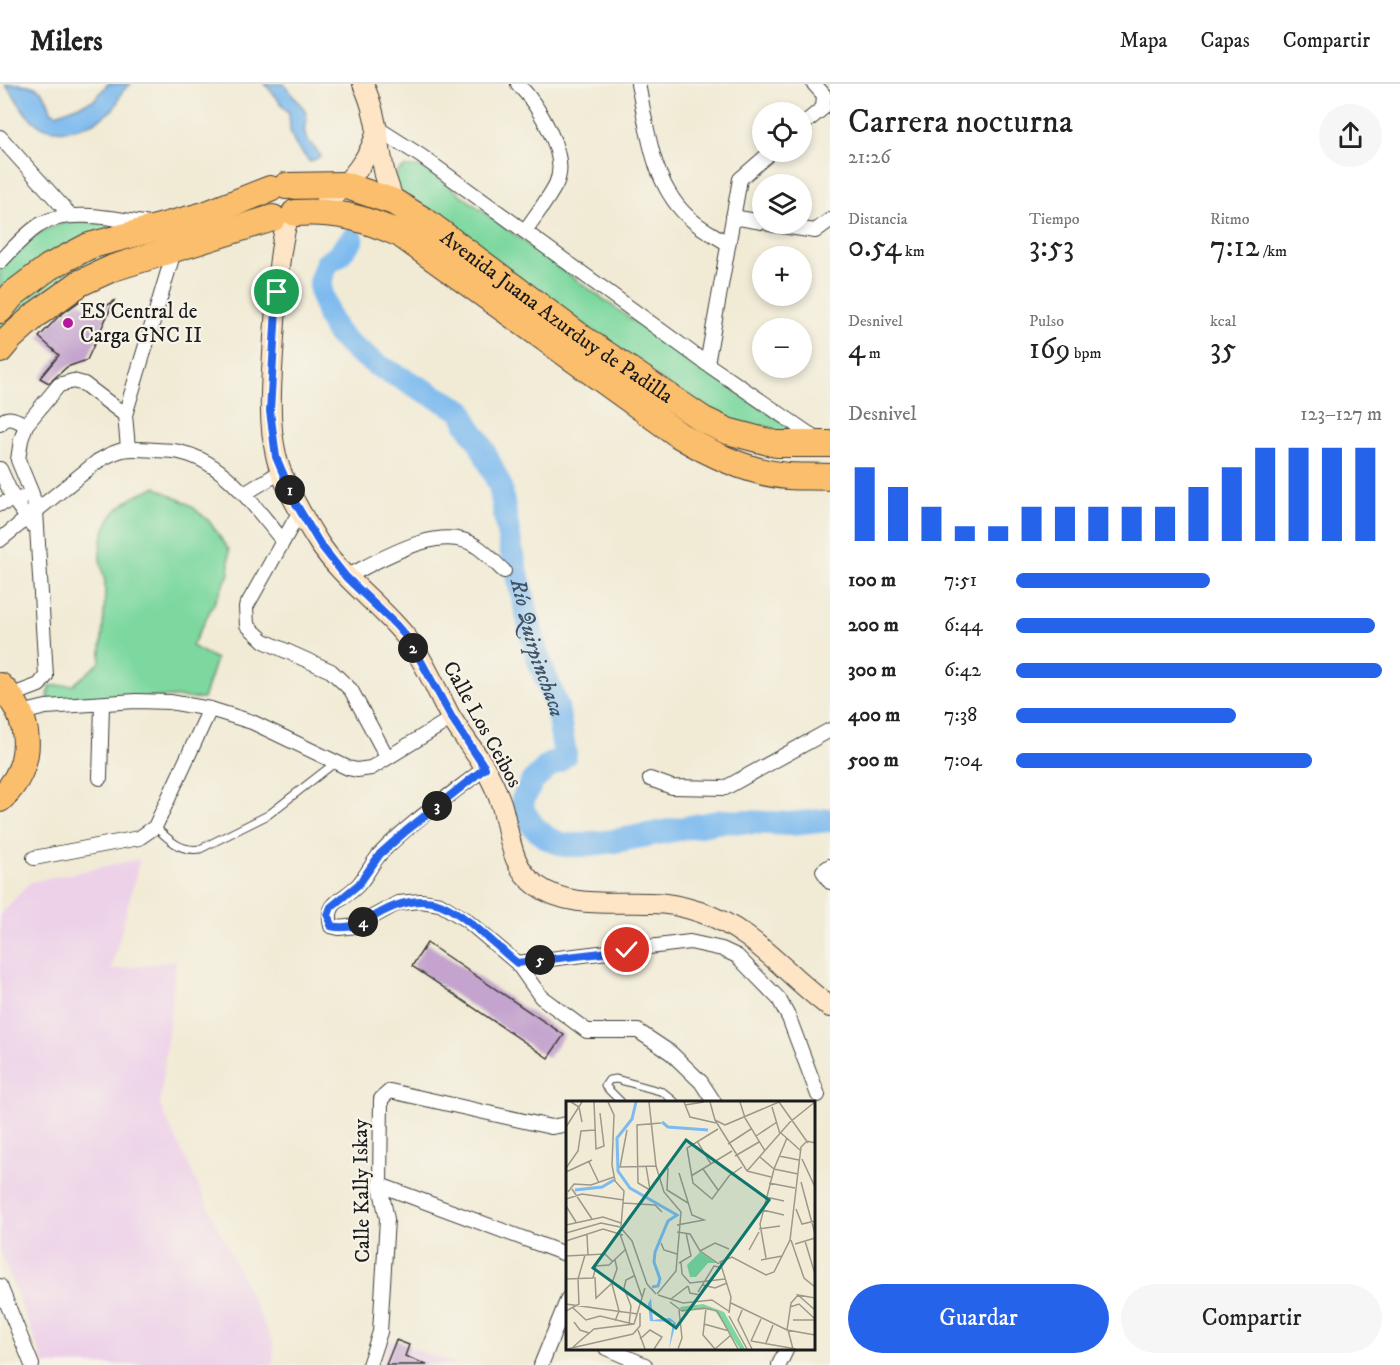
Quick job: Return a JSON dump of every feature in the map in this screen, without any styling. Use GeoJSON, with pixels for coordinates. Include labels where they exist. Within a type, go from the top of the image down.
{"type":"FeatureCollection","features":[{"type":"Feature","properties":{"kind":"highway","name":"Avenida Juana Azurduy de Padilla"},"geometry":{"type":"LineString","coordinates":[[0,350],[38,313],[80,283],[171,237],[204,215],[278,188],[344,185],[394,202],[424,221],[582,338],[704,420],[752,439],[776,444],[829,448]]}},
{"type":"Feature","properties":{"kind":"highway"},"geometry":{"type":"LineString","coordinates":[[278,188],[264,199],[264,205],[269,215],[287,217]]}},
{"type":"Feature","properties":{"kind":"highway","name":"Avenida Juana Azurduy de Padilla"},"geometry":{"type":"LineString","coordinates":[[0,310],[13,294],[49,267],[89,246],[171,237],[287,217],[358,218],[400,234],[702,449],[756,470],[786,476],[830,477]]}},
{"type":"Feature","properties":{"kind":"highway"},"geometry":{"type":"LineString","coordinates":[[0,774],[6,762],[9,739],[8,702]]}},
{"type":"Feature","properties":{"kind":"highway"},"geometry":{"type":"LineString","coordinates":[[0,799],[18,775],[26,745],[25,728],[8,702]]}},
{"type":"Feature","properties":{"kind":"street"},"geometry":{"type":"LineString","coordinates":[[363,84],[369,96],[386,176],[394,202]]}},
{"type":"Feature","properties":{"kind":"street"},"geometry":{"type":"LineString","coordinates":[[518,84],[531,98],[554,139],[558,167],[557,182],[525,231]]}},
{"type":"Feature","properties":{"kind":"street"},"geometry":{"type":"LineString","coordinates":[[638,84],[655,162],[670,195],[692,220],[728,244]]}},
{"type":"Feature","properties":{"kind":"street"},"geometry":{"type":"LineString","coordinates":[[812,117],[823,108],[824,95],[814,84]]}},
{"type":"Feature","properties":{"kind":"street"},"geometry":{"type":"LineString","coordinates":[[287,217],[344,185],[375,141],[377,128]]}},
{"type":"Feature","properties":{"kind":"street"},"geometry":{"type":"LineString","coordinates":[[377,128],[421,156],[707,364],[829,448]]}},
{"type":"Feature","properties":{"kind":"street"},"geometry":{"type":"LineString","coordinates":[[0,137],[71,216]]}},
{"type":"Feature","properties":{"kind":"street"},"geometry":{"type":"LineString","coordinates":[[707,364],[740,178],[759,162]]}},
{"type":"Feature","properties":{"kind":"street"},"geometry":{"type":"LineString","coordinates":[[0,262],[40,225],[71,216],[90,216],[171,237],[125,415],[128,448]]}},
{"type":"Feature","properties":{"kind":"street","name":"Calle Los Ceibos"},"geometry":{"type":"LineString","coordinates":[[287,217],[279,261],[270,411],[276,457],[300,511],[320,544],[346,577],[410,641],[452,718],[485,768],[501,802],[515,859],[522,873],[533,884],[555,895],[579,901],[670,904],[700,912],[730,924],[756,942],[830,1007]]}},
{"type":"Feature","properties":{"kind":"street"},"geometry":{"type":"LineString","coordinates":[[733,217],[752,220]]}},
{"type":"Feature","properties":{"kind":"street"},"geometry":{"type":"LineString","coordinates":[[812,231],[815,231],[830,220]]}},
{"type":"Feature","properties":{"kind":"street"},"geometry":{"type":"LineString","coordinates":[[8,702],[39,685],[46,676],[37,531],[31,515],[32,494],[18,460],[26,424],[59,385],[73,381],[84,384],[125,415]]}},
{"type":"Feature","properties":{"kind":"street"},"geometry":{"type":"LineString","coordinates":[[0,424],[7,418],[12,418],[26,424]]}},
{"type":"Feature","properties":{"kind":"street"},"geometry":{"type":"LineString","coordinates":[[0,540],[98,461],[113,452],[128,448],[184,453],[216,468],[244,494],[283,541]]}},
{"type":"Feature","properties":{"kind":"street"},"geometry":{"type":"LineString","coordinates":[[0,469],[14,500],[31,515]]}},
{"type":"Feature","properties":{"kind":"street"},"geometry":{"type":"LineString","coordinates":[[244,494],[282,471]]}},
{"type":"Feature","properties":{"kind":"street"},"geometry":{"type":"LineString","coordinates":[[0,504],[32,494],[56,494]]}},
{"type":"Feature","properties":{"kind":"street"},"geometry":{"type":"LineString","coordinates":[[300,511],[246,607],[247,625],[264,641],[331,671],[351,690],[387,757]]}},
{"type":"Feature","properties":{"kind":"street"},"geometry":{"type":"LineString","coordinates":[[346,577],[396,552],[433,539],[453,537],[477,546],[504,571]]}},
{"type":"Feature","properties":{"kind":"street"},"geometry":{"type":"LineString","coordinates":[[8,702],[46,708],[136,701],[170,702],[210,709],[252,722],[357,770],[371,768],[452,718]]}},
{"type":"Feature","properties":{"kind":"street"},"geometry":{"type":"LineString","coordinates":[[100,778],[102,705]]}},
{"type":"Feature","properties":{"kind":"street"},"geometry":{"type":"LineString","coordinates":[[34,858],[139,838],[154,827],[210,709]]}},
{"type":"Feature","properties":{"kind":"street"},"geometry":{"type":"LineString","coordinates":[[650,779],[672,787],[725,788],[830,730]]}},
{"type":"Feature","properties":{"kind":"street"},"geometry":{"type":"LineString","coordinates":[[485,768],[380,854],[359,884],[331,907],[328,915],[331,926],[339,928],[356,926],[398,903],[440,904],[466,920],[517,963],[541,997],[586,1031],[638,1031],[671,1053],[701,1082],[713,1101]]}},
{"type":"Feature","properties":{"kind":"street"},"geometry":{"type":"LineString","coordinates":[[830,866],[823,871],[830,882]]}},
{"type":"Feature","properties":{"kind":"street"},"geometry":{"type":"LineString","coordinates":[[517,963],[690,942],[722,949],[737,956],[779,999],[789,1018],[818,1095]]}},
{"type":"Feature","properties":{"kind":"street","name":"Calle Kally Iskay"},"geometry":{"type":"LineString","coordinates":[[369,1365],[381,1332],[387,1219],[380,1185],[381,1099],[390,1091],[551,1126],[566,1124]]}},
{"type":"Feature","properties":{"kind":"street"},"geometry":{"type":"LineString","coordinates":[[380,1185],[566,1255]]}},
{"type":"Feature","properties":{"kind":"street"},"geometry":{"type":"LineString","coordinates":[[0,1286],[32,1365]]}},
{"type":"Feature","properties":{"kind":"street"},"geometry":{"type":"LineString","coordinates":[[540,1365],[562,1330],[566,1304]]}},
{"type":"Feature","properties":{"kind":"street"},"geometry":{"type":"LineString","coordinates":[[611,1350],[645,1365]]}},
{"type":"Feature","properties":{"kind":"street"},"geometry":{"type":"LineString","coordinates":[[779,1365],[786,1350]]}},
{"type":"Feature","properties":{"kind":"lane"},"geometry":{"type":"LineString","coordinates":[[154,827],[177,846],[189,851],[200,849],[268,815],[336,762]]}},
{"type":"Feature","properties":{"kind":"lane"},"geometry":{"type":"LineString","coordinates":[[620,1101],[605,1086],[609,1080],[616,1079],[663,1092],[674,1101]]}},
{"type":"Feature","properties":{"kind":"shaded area"},"geometry":{"type":"Polygon","coordinates":[[[140,859],[111,970],[176,961],[160,1105],[274,1345],[273,1365],[45,1365],[0,1251],[0,915],[30,882],[140,859]]]}},
{"type":"Feature","properties":{"kind":"shaded area"},"geometry":{"type":"Polygon","coordinates":[[[390,1340],[458,1365],[381,1365],[390,1340]]]}},
{"type":"Feature","properties":{"kind":"green space"},"geometry":{"type":"Polygon","coordinates":[[[405,167],[426,169],[577,281],[686,358],[755,405],[810,437],[788,436],[713,416],[399,193],[394,182],[398,171],[405,167]]]}},
{"type":"Feature","properties":{"kind":"green space"},"geometry":{"type":"Polygon","coordinates":[[[258,201],[264,215],[188,235],[0,336],[0,324],[30,291],[89,255],[258,201]]]}},
{"type":"Feature","properties":{"kind":"green space"},"geometry":{"type":"Polygon","coordinates":[[[76,221],[126,225],[0,292],[0,268],[18,251],[42,231],[76,221]]]}},
{"type":"Feature","properties":{"kind":"green space"},"geometry":{"type":"Polygon","coordinates":[[[155,487],[190,505],[209,521],[229,550],[229,574],[192,646],[216,659],[203,699],[174,697],[48,701],[49,686],[73,685],[100,662],[105,583],[100,555],[105,529],[116,511],[124,504],[155,487]]]}},
{"type":"Feature","properties":{"kind":"water"},"geometry":{"type":"Polygon","coordinates":[[[5,84],[36,87],[45,95],[51,111],[56,114],[94,100],[108,84],[131,84],[122,93],[114,108],[94,122],[83,127],[61,130],[39,125],[30,118],[5,84]]]}},
{"type":"Feature","properties":{"kind":"water"},"geometry":{"type":"Polygon","coordinates":[[[265,84],[284,84],[305,110],[306,138],[321,156],[310,162],[295,144],[290,130],[289,113],[265,84]]]}},
{"type":"Feature","properties":{"kind":"building"},"geometry":{"type":"Polygon","coordinates":[[[80,301],[94,314],[114,301],[87,360],[67,367],[49,383],[40,378],[59,355],[39,337],[58,317],[80,301]]]}},
{"type":"Feature","properties":{"kind":"building"},"geometry":{"type":"Polygon","coordinates":[[[427,943],[564,1035],[548,1058],[412,966],[427,943]]]}},
{"type":"Feature","properties":{"kind":"building"},"geometry":{"type":"Polygon","coordinates":[[[396,1340],[409,1345],[405,1356],[427,1365],[386,1365],[396,1340]]]}},
{"type":"Feature","properties":{"kind":"waterway","name":"Río Quirpinchaca"},"geometry":{"type":"LineString","coordinates":[[352,239],[338,256],[327,263],[321,279],[321,292],[329,318],[337,333],[377,365],[462,411],[500,486],[511,549],[537,655],[557,707],[565,755],[548,766],[532,782],[523,799],[522,810],[534,827],[547,838],[564,845],[582,845],[722,821],[790,824],[830,820]]}},
{"type":"Feature","properties":{"kind":"place","name":"ES Central de Carga GNC II"},"geometry":{"type":"Point","coordinates":[68,323]}},
{"type":"Feature","properties":{"kind":"route"},"geometry":{"type":"LineString","coordinates":[[277,292],[270,411],[276,457],[296,504],[320,544],[346,577],[410,641],[452,718],[485,768],[380,854],[359,884],[331,907],[328,915],[331,926],[339,928],[356,926],[398,903],[421,902],[440,904],[466,920],[517,963],[627,950]]}}]}
